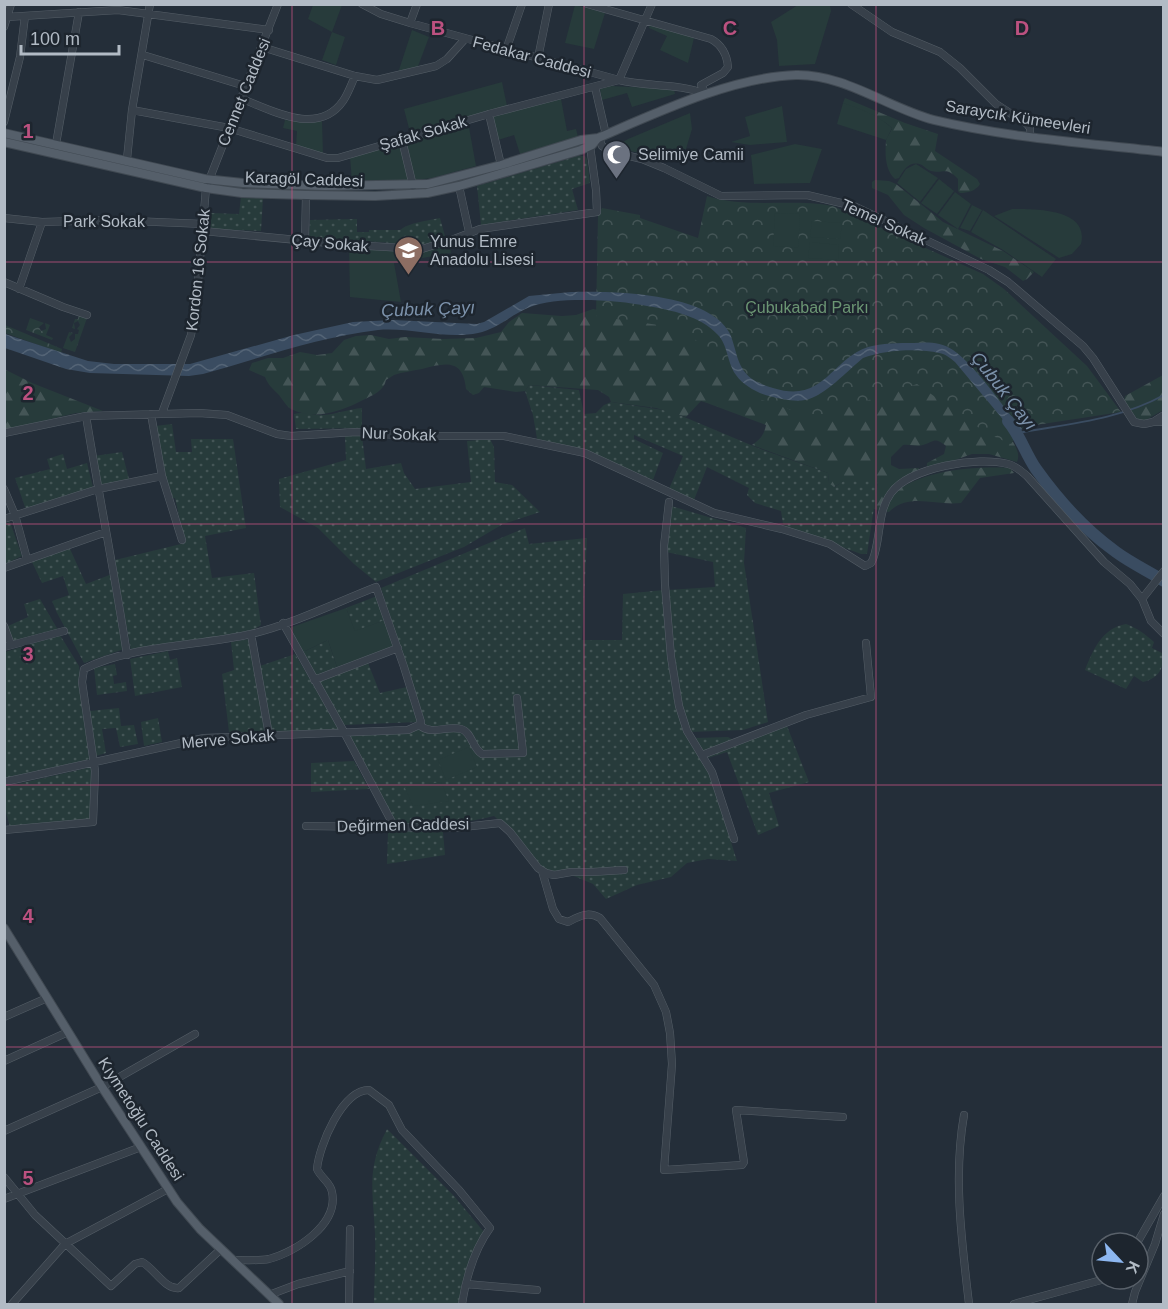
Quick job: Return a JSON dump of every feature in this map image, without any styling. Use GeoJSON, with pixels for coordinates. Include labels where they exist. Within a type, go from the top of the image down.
{"type":"FeatureCollection","features":[{"type":"Feature","properties":{"kind":"main road","name":"Saraycık Kümeevleri"},"geometry":{"type":"LineString","coordinates":[[4,132],[209,179],[309,186],[413,186],[446,180],[581,140],[601,137],[706,94],[766,78],[810,75],[833,81],[916,115],[934,120],[1030,136],[1164,152]]}},
{"type":"Feature","properties":{"kind":"main road"},"geometry":{"type":"LineString","coordinates":[[590,146],[601,137]]}},
{"type":"Feature","properties":{"kind":"main road","name":"Karagöl Caddesi"},"geometry":{"type":"LineString","coordinates":[[4,142],[206,188],[242,193],[306,195],[406,195],[459,186],[590,146]]}},
{"type":"Feature","properties":{"kind":"main road","name":"Kıymetoğlu Caddesi"},"geometry":{"type":"LineString","coordinates":[[5,931],[168,1189],[200,1229],[279,1305]]}},
{"type":"Feature","properties":{"kind":"street"},"geometry":{"type":"LineString","coordinates":[[4,27],[11,4]]}},
{"type":"Feature","properties":{"kind":"street"},"geometry":{"type":"LineString","coordinates":[[127,159],[132,110],[150,4]]}},
{"type":"Feature","properties":{"kind":"street","name":"Cennet Caddesi"},"geometry":{"type":"LineString","coordinates":[[206,188],[278,4]]}},
{"type":"Feature","properties":{"kind":"street","name":"Fedakar Caddesi"},"geometry":{"type":"LineString","coordinates":[[362,4],[410,23],[619,80],[636,84],[692,88],[706,94]]}},
{"type":"Feature","properties":{"kind":"street"},"geometry":{"type":"LineString","coordinates":[[380,13],[383,4]]}},
{"type":"Feature","properties":{"kind":"street"},"geometry":{"type":"LineString","coordinates":[[410,23],[417,4]]}},
{"type":"Feature","properties":{"kind":"street"},"geometry":{"type":"LineString","coordinates":[[506,50],[522,4]]}},
{"type":"Feature","properties":{"kind":"street"},"geometry":{"type":"LineString","coordinates":[[538,58],[549,4]]}},
{"type":"Feature","properties":{"kind":"street"},"geometry":{"type":"LineString","coordinates":[[587,4],[711,39],[720,45],[728,67],[723,73],[701,85],[706,94]]}},
{"type":"Feature","properties":{"kind":"street"},"geometry":{"type":"LineString","coordinates":[[619,80],[652,4]]}},
{"type":"Feature","properties":{"kind":"street"},"geometry":{"type":"LineString","coordinates":[[851,4],[892,32],[946,56],[996,104],[1027,124],[1030,128],[1030,136]]}},
{"type":"Feature","properties":{"kind":"street"},"geometry":{"type":"LineString","coordinates":[[7,18],[118,10],[269,30]]}},
{"type":"Feature","properties":{"kind":"street"},"geometry":{"type":"LineString","coordinates":[[56,144],[79,12]]}},
{"type":"Feature","properties":{"kind":"street"},"geometry":{"type":"LineString","coordinates":[[4,122],[20,57],[25,16]]}},
{"type":"Feature","properties":{"kind":"street"},"geometry":{"type":"LineString","coordinates":[[262,47],[355,76],[377,80],[436,66],[447,59],[465,39]]}},
{"type":"Feature","properties":{"kind":"street"},"geometry":{"type":"LineString","coordinates":[[143,55],[245,86]]}},
{"type":"Feature","properties":{"kind":"street"},"geometry":{"type":"LineString","coordinates":[[240,98],[288,117],[316,119],[325,116],[339,106],[355,76]]}},
{"type":"Feature","properties":{"kind":"street","name":"Şafak Sokak"},"geometry":{"type":"LineString","coordinates":[[132,110],[229,128],[332,159],[619,80]]}},
{"type":"Feature","properties":{"kind":"street"},"geometry":{"type":"LineString","coordinates":[[595,87],[601,137]]}},
{"type":"Feature","properties":{"kind":"street"},"geometry":{"type":"LineString","coordinates":[[489,114],[501,165]]}},
{"type":"Feature","properties":{"kind":"street","name":"Temel Sokak"},"geometry":{"type":"LineString","coordinates":[[601,137],[602,146],[612,152],[642,159],[715,194],[727,196],[807,195],[854,206],[989,270],[1008,282],[1083,346],[1134,422],[1144,424],[1153,422]]}},
{"type":"Feature","properties":{"kind":"street"},"geometry":{"type":"LineString","coordinates":[[402,140],[413,186]]}},
{"type":"Feature","properties":{"kind":"street","name":"Çay Sokak"},"geometry":{"type":"LineString","coordinates":[[203,227],[305,241],[422,249],[469,232],[597,212],[590,146]]}},
{"type":"Feature","properties":{"kind":"street"},"geometry":{"type":"LineString","coordinates":[[459,186],[469,232]]}},
{"type":"Feature","properties":{"kind":"street","name":"Kordon 16 Sokak"},"geometry":{"type":"LineString","coordinates":[[162,413],[186,350],[196,305],[206,188]]}},
{"type":"Feature","properties":{"kind":"street"},"geometry":{"type":"LineString","coordinates":[[305,241],[306,195]]}},
{"type":"Feature","properties":{"kind":"street","name":"Park Sokak"},"geometry":{"type":"LineString","coordinates":[[4,218],[42,222],[109,220],[203,227]]}},
{"type":"Feature","properties":{"kind":"street"},"geometry":{"type":"LineString","coordinates":[[19,289],[42,222]]}},
{"type":"Feature","properties":{"kind":"street"},"geometry":{"type":"LineString","coordinates":[[4,282],[87,315]]}},
{"type":"Feature","properties":{"kind":"street","name":"Nur Sokak"},"geometry":{"type":"LineString","coordinates":[[4,433],[86,416],[162,413],[227,415],[277,434],[291,436],[356,432],[496,436],[529,441],[585,453],[714,513],[782,529],[830,544],[868,566],[876,553],[883,510],[895,489],[918,475],[947,465],[977,461],[1006,463],[1017,467],[1027,476],[1104,562],[1125,578],[1142,599]]}},
{"type":"Feature","properties":{"kind":"street"},"geometry":{"type":"LineString","coordinates":[[151,414],[162,476],[182,540]]}},
{"type":"Feature","properties":{"kind":"street"},"geometry":{"type":"LineString","coordinates":[[1153,422],[1164,415]]}},
{"type":"Feature","properties":{"kind":"street"},"geometry":{"type":"LineString","coordinates":[[86,416],[113,561],[127,655]]}},
{"type":"Feature","properties":{"kind":"street"},"geometry":{"type":"LineString","coordinates":[[1153,422],[1164,422]]}},
{"type":"Feature","properties":{"kind":"street"},"geometry":{"type":"LineString","coordinates":[[4,519],[98,489],[162,476]]}},
{"type":"Feature","properties":{"kind":"street"},"geometry":{"type":"LineString","coordinates":[[4,489],[15,515],[27,559]]}},
{"type":"Feature","properties":{"kind":"street"},"geometry":{"type":"LineString","coordinates":[[669,502],[664,546],[671,657],[682,719],[695,746],[712,772],[734,839]]}},
{"type":"Feature","properties":{"kind":"street"},"geometry":{"type":"LineString","coordinates":[[4,568],[106,532]]}},
{"type":"Feature","properties":{"kind":"street"},"geometry":{"type":"LineString","coordinates":[[1163,571],[1142,599],[1151,621],[1164,634]]}},
{"type":"Feature","properties":{"kind":"street"},"geometry":{"type":"LineString","coordinates":[[4,830],[93,822],[94,762],[82,682],[84,669],[127,655],[251,634],[376,587],[398,648],[421,722],[419,725],[429,731],[462,730],[467,733],[475,749],[482,754],[522,753],[517,699]]}},
{"type":"Feature","properties":{"kind":"street"},"geometry":{"type":"LineString","coordinates":[[283,623],[394,826]]}},
{"type":"Feature","properties":{"kind":"street"},"geometry":{"type":"LineString","coordinates":[[4,626],[8,646],[64,631]]}},
{"type":"Feature","properties":{"kind":"street"},"geometry":{"type":"LineString","coordinates":[[251,634],[269,735]]}},
{"type":"Feature","properties":{"kind":"street"},"geometry":{"type":"LineString","coordinates":[[702,755],[806,715],[871,697],[866,644]]}},
{"type":"Feature","properties":{"kind":"street"},"geometry":{"type":"LineString","coordinates":[[314,680],[398,648]]}},
{"type":"Feature","properties":{"kind":"street","name":"Merve Sokak"},"geometry":{"type":"LineString","coordinates":[[4,782],[197,739],[408,730],[419,725]]}},
{"type":"Feature","properties":{"kind":"street","name":"Değirmen Caddesi"},"geometry":{"type":"LineString","coordinates":[[306,826],[454,828],[500,823],[542,871]]}},
{"type":"Feature","properties":{"kind":"street"},"geometry":{"type":"LineString","coordinates":[[542,871],[554,875],[624,870]]}},
{"type":"Feature","properties":{"kind":"street"},"geometry":{"type":"LineString","coordinates":[[542,871],[553,909],[559,919],[568,922],[590,914],[600,918],[654,985],[662,1002],[668,1022],[672,1064],[664,1170],[742,1165],[744,1162],[736,1110],[843,1117]]}},
{"type":"Feature","properties":{"kind":"street"},"geometry":{"type":"LineString","coordinates":[[4,1017],[47,998]]}},
{"type":"Feature","properties":{"kind":"street"},"geometry":{"type":"LineString","coordinates":[[4,1061],[68,1032]]}},
{"type":"Feature","properties":{"kind":"street"},"geometry":{"type":"LineString","coordinates":[[4,1131],[102,1087],[195,1034]]}},
{"type":"Feature","properties":{"kind":"street"},"geometry":{"type":"LineString","coordinates":[[232,1260],[258,1260],[280,1255],[299,1247],[322,1226],[331,1210],[333,1194],[331,1187],[317,1169],[322,1144],[335,1117],[360,1091],[369,1090],[389,1106],[402,1130],[459,1190],[490,1228],[476,1254],[462,1305]]}},
{"type":"Feature","properties":{"kind":"street"},"geometry":{"type":"LineString","coordinates":[[964,1115],[960,1140],[959,1180],[969,1305]]}},
{"type":"Feature","properties":{"kind":"street"},"geometry":{"type":"LineString","coordinates":[[4,1199],[141,1148]]}},
{"type":"Feature","properties":{"kind":"street"},"geometry":{"type":"LineString","coordinates":[[4,1177],[35,1215],[111,1286],[135,1264],[142,1262],[152,1268],[172,1288],[179,1288],[221,1249]]}},
{"type":"Feature","properties":{"kind":"street"},"geometry":{"type":"LineString","coordinates":[[12,1305],[65,1244],[168,1189]]}},
{"type":"Feature","properties":{"kind":"street"},"geometry":{"type":"LineString","coordinates":[[1144,1231],[1162,1201]]}},
{"type":"Feature","properties":{"kind":"street"},"geometry":{"type":"LineString","coordinates":[[1132,1305],[1164,1214]]}},
{"type":"Feature","properties":{"kind":"street"},"geometry":{"type":"LineString","coordinates":[[349,1305],[350,1229]]}},
{"type":"Feature","properties":{"kind":"street"},"geometry":{"type":"LineString","coordinates":[[269,1295],[298,1284],[350,1271]]}},
{"type":"Feature","properties":{"kind":"street"},"geometry":{"type":"LineString","coordinates":[[1014,1305],[1090,1283]]}},
{"type":"Feature","properties":{"kind":"street"},"geometry":{"type":"LineString","coordinates":[[466,1284],[537,1290]]}},
{"type":"Feature","properties":{"kind":"green space"},"geometry":{"type":"Polygon","coordinates":[[[313,5],[342,5],[332,32],[308,19],[313,5]]]}},
{"type":"Feature","properties":{"kind":"green space"},"geometry":{"type":"Polygon","coordinates":[[[575,5],[605,13],[594,49],[565,43],[575,5]]]}},
{"type":"Feature","properties":{"kind":"green space"},"geometry":{"type":"Polygon","coordinates":[[[798,5],[830,6],[831,11],[815,64],[779,66],[777,40],[771,22],[798,5]]]}},
{"type":"Feature","properties":{"kind":"green space"},"geometry":{"type":"Polygon","coordinates":[[[650,24],[694,38],[688,63],[660,50],[667,36],[649,28],[650,24]]]}},
{"type":"Feature","properties":{"kind":"green space"},"geometry":{"type":"Polygon","coordinates":[[[412,30],[429,37],[417,69],[398,73],[412,30]]]}},
{"type":"Feature","properties":{"kind":"green space"},"geometry":{"type":"Polygon","coordinates":[[[332,32],[345,37],[336,65],[322,60],[332,32]]]}},
{"type":"Feature","properties":{"kind":"green space"},"geometry":{"type":"Polygon","coordinates":[[[502,82],[507,106],[410,132],[404,109],[502,82]]]}},
{"type":"Feature","properties":{"kind":"green space"},"geometry":{"type":"Polygon","coordinates":[[[611,86],[674,89],[675,94],[632,107],[627,93],[602,100],[600,89],[611,86]]]}},
{"type":"Feature","properties":{"kind":"green space"},"geometry":{"type":"Polygon","coordinates":[[[845,98],[938,134],[935,151],[977,179],[980,184],[971,191],[960,193],[958,179],[951,173],[931,171],[918,164],[908,166],[899,178],[895,179],[887,166],[886,156],[886,139],[892,128],[843,103],[845,98]]]}},
{"type":"Feature","properties":{"kind":"green space"},"geometry":{"type":"Polygon","coordinates":[[[561,99],[567,131],[576,129],[578,137],[520,154],[514,135],[498,140],[492,116],[561,99]]]}},
{"type":"Feature","properties":{"kind":"green space"},"geometry":{"type":"Polygon","coordinates":[[[843,103],[863,110],[887,123],[892,128],[886,140],[837,124],[843,103]]]}},
{"type":"Feature","properties":{"kind":"green space"},"geometry":{"type":"Polygon","coordinates":[[[782,106],[787,142],[750,145],[731,142],[750,136],[745,117],[782,106]]]}},
{"type":"Feature","properties":{"kind":"green space"},"geometry":{"type":"Polygon","coordinates":[[[690,113],[692,129],[686,149],[639,153],[625,149],[623,142],[628,139],[690,113]]]}},
{"type":"Feature","properties":{"kind":"green space"},"geometry":{"type":"Polygon","coordinates":[[[285,120],[309,123],[322,121],[323,154],[296,146],[297,131],[283,128],[285,120]]]}},
{"type":"Feature","properties":{"kind":"green space"},"geometry":{"type":"Polygon","coordinates":[[[468,122],[476,166],[432,178],[415,180],[404,141],[468,122]]]}},
{"type":"Feature","properties":{"kind":"green space"},"geometry":{"type":"Polygon","coordinates":[[[400,143],[410,183],[352,183],[350,156],[400,143]]]}},
{"type":"Feature","properties":{"kind":"green space"},"geometry":{"type":"Polygon","coordinates":[[[795,144],[822,149],[810,183],[754,184],[751,155],[795,144]]]}},
{"type":"Feature","properties":{"kind":"green space"},"geometry":{"type":"Polygon","coordinates":[[[578,156],[585,156],[587,159],[590,183],[572,189],[578,210],[481,225],[477,186],[578,156]]]}},
{"type":"Feature","properties":{"kind":"green space"},"geometry":{"type":"Polygon","coordinates":[[[916,164],[938,178],[920,202],[897,183],[906,169],[916,164]]]}},
{"type":"Feature","properties":{"kind":"green space"},"geometry":{"type":"Polygon","coordinates":[[[939,179],[954,191],[937,214],[921,203],[939,179]]]}},
{"type":"Feature","properties":{"kind":"green space"},"geometry":{"type":"Polygon","coordinates":[[[875,180],[896,184],[943,222],[1003,251],[1034,272],[1023,281],[1005,267],[981,259],[924,228],[904,215],[888,195],[872,188],[872,182],[875,180]]]}},
{"type":"Feature","properties":{"kind":"green space"},"geometry":{"type":"Polygon","coordinates":[[[955,192],[971,204],[958,229],[938,215],[955,192]]]}},
{"type":"Feature","properties":{"kind":"green space","name":"Çubukabad Parkı"},"geometry":{"type":"Polygon","coordinates":[[[707,196],[737,202],[833,206],[983,274],[1004,289],[1087,366],[1121,412],[1023,427],[1011,444],[986,433],[917,384],[815,418],[744,394],[686,329],[596,316],[598,215],[602,208],[640,215],[640,218],[698,238],[707,196]]]}},
{"type":"Feature","properties":{"kind":"green space"},"geometry":{"type":"Polygon","coordinates":[[[241,197],[263,198],[261,231],[210,229],[211,213],[239,214],[241,197]]]}},
{"type":"Feature","properties":{"kind":"green space"},"geometry":{"type":"Polygon","coordinates":[[[972,205],[982,210],[970,231],[960,228],[972,205]]]}},
{"type":"Feature","properties":{"kind":"green space"},"geometry":{"type":"Polygon","coordinates":[[[1012,209],[1033,209],[1069,217],[1077,223],[1081,232],[1081,244],[1072,254],[1059,258],[994,216],[1012,209]]]}},
{"type":"Feature","properties":{"kind":"green space"},"geometry":{"type":"Polygon","coordinates":[[[983,210],[1056,259],[1042,277],[1003,250],[971,232],[983,210]]]}},
{"type":"Feature","properties":{"kind":"green space"},"geometry":{"type":"Polygon","coordinates":[[[775,213],[800,214],[798,248],[773,246],[775,213]]]}},
{"type":"Feature","properties":{"kind":"green space"},"geometry":{"type":"Polygon","coordinates":[[[440,218],[445,236],[434,242],[419,245],[309,236],[310,220],[357,219],[357,232],[369,232],[369,230],[400,230],[414,223],[440,218]]]}},
{"type":"Feature","properties":{"kind":"green space"},"geometry":{"type":"Polygon","coordinates":[[[812,221],[842,223],[840,239],[810,237],[812,221]]]}},
{"type":"Feature","properties":{"kind":"green space"},"geometry":{"type":"Polygon","coordinates":[[[810,242],[839,245],[838,260],[808,258],[810,242]]]}},
{"type":"Feature","properties":{"kind":"green space"},"geometry":{"type":"Polygon","coordinates":[[[450,245],[451,253],[394,263],[401,302],[350,297],[349,248],[419,253],[450,245]]]}},
{"type":"Feature","properties":{"kind":"green space"},"geometry":{"type":"Polygon","coordinates":[[[593,309],[890,365],[1007,441],[1013,442],[1017,450],[1017,462],[989,454],[972,454],[927,470],[927,463],[944,454],[946,446],[936,440],[921,446],[903,445],[891,457],[891,465],[899,469],[919,468],[920,472],[895,484],[887,496],[891,496],[916,480],[964,469],[1010,468],[1014,473],[980,478],[961,503],[914,501],[897,506],[889,512],[874,509],[878,481],[844,481],[834,487],[829,483],[828,473],[752,445],[761,437],[766,425],[701,401],[686,417],[656,408],[611,402],[609,397],[598,390],[529,385],[525,391],[516,392],[484,387],[479,393],[473,395],[466,389],[464,379],[457,367],[438,365],[394,375],[386,380],[378,392],[337,411],[309,414],[289,408],[265,377],[249,370],[252,363],[268,358],[283,358],[300,352],[317,355],[332,353],[344,340],[356,336],[371,335],[389,339],[405,337],[476,338],[501,332],[509,322],[522,313],[562,316],[576,315],[593,309]]]}},
{"type":"Feature","properties":{"kind":"green space"},"geometry":{"type":"Polygon","coordinates":[[[79,315],[87,318],[75,352],[63,348],[69,332],[73,333],[69,337],[71,342],[75,339],[75,334],[78,334],[77,329],[80,325],[78,321],[74,323],[75,329],[72,328],[75,319],[78,319],[79,315]]]}},
{"type":"Feature","properties":{"kind":"green space"},"geometry":{"type":"Polygon","coordinates":[[[30,318],[44,323],[39,327],[41,331],[46,329],[45,323],[50,325],[46,335],[53,338],[52,340],[26,330],[30,318]]]}},
{"type":"Feature","properties":{"kind":"green space"},"geometry":{"type":"Polygon","coordinates":[[[5,325],[62,349],[61,353],[5,333],[5,325]]]}},
{"type":"Feature","properties":{"kind":"green space"},"geometry":{"type":"Polygon","coordinates":[[[4,369],[32,383],[103,411],[76,413],[5,430],[4,369]]]}},
{"type":"Feature","properties":{"kind":"green space"},"geometry":{"type":"Polygon","coordinates":[[[1163,375],[1163,410],[1146,420],[1138,420],[1124,401],[1125,396],[1163,375]]]}},
{"type":"Feature","properties":{"kind":"green space"},"geometry":{"type":"Polygon","coordinates":[[[529,385],[579,390],[584,414],[596,413],[611,402],[670,411],[758,448],[828,473],[829,483],[835,487],[843,481],[878,481],[867,554],[861,554],[787,527],[783,524],[781,511],[755,503],[747,495],[749,488],[707,467],[694,500],[669,489],[683,456],[634,435],[634,439],[663,453],[653,480],[583,449],[537,439],[533,415],[525,391],[529,385]]]}},
{"type":"Feature","properties":{"kind":"green space"},"geometry":{"type":"Polygon","coordinates":[[[362,408],[362,428],[296,429],[294,414],[323,415],[362,408]]]}},
{"type":"Feature","properties":{"kind":"green space"},"geometry":{"type":"Polygon","coordinates":[[[172,424],[176,452],[192,452],[191,439],[233,439],[246,528],[205,536],[212,578],[254,573],[261,625],[251,631],[131,651],[115,560],[185,543],[175,498],[169,499],[155,426],[172,424]]]}},
{"type":"Feature","properties":{"kind":"green space"},"geometry":{"type":"Polygon","coordinates":[[[345,436],[362,436],[366,469],[401,463],[404,473],[415,489],[471,482],[467,441],[490,439],[494,447],[495,482],[512,485],[540,512],[503,524],[464,547],[376,582],[354,564],[318,528],[280,507],[279,479],[346,460],[345,436]]]}},
{"type":"Feature","properties":{"kind":"green space"},"geometry":{"type":"Polygon","coordinates":[[[122,452],[129,479],[100,485],[94,456],[122,452]]]}},
{"type":"Feature","properties":{"kind":"green space"},"geometry":{"type":"Polygon","coordinates":[[[63,454],[67,469],[87,463],[93,487],[26,510],[15,478],[50,469],[47,459],[63,454]]]}},
{"type":"Feature","properties":{"kind":"green space"},"geometry":{"type":"Polygon","coordinates":[[[671,506],[746,528],[744,563],[768,722],[743,730],[690,732],[676,681],[667,590],[715,587],[713,562],[666,552],[671,506]]]}},
{"type":"Feature","properties":{"kind":"green space"},"geometry":{"type":"Polygon","coordinates":[[[10,522],[22,556],[5,564],[4,524],[10,522]]]}},
{"type":"Feature","properties":{"kind":"green space"},"geometry":{"type":"Polygon","coordinates":[[[525,528],[529,544],[587,538],[582,640],[622,640],[623,594],[664,590],[681,722],[707,765],[737,861],[708,859],[687,863],[671,877],[637,885],[606,899],[593,884],[569,874],[544,869],[508,828],[494,816],[429,826],[404,825],[394,822],[348,734],[408,732],[417,730],[424,724],[381,588],[525,528]]]}},
{"type":"Feature","properties":{"kind":"green space"},"geometry":{"type":"Polygon","coordinates":[[[70,549],[86,584],[112,574],[124,649],[84,663],[52,601],[69,595],[63,576],[42,583],[31,560],[70,549]]]}},
{"type":"Feature","properties":{"kind":"green space"},"geometry":{"type":"Polygon","coordinates":[[[377,596],[385,620],[355,632],[346,608],[377,596]]]}},
{"type":"Feature","properties":{"kind":"green space"},"geometry":{"type":"Polygon","coordinates":[[[40,599],[58,630],[14,644],[8,626],[28,617],[24,604],[40,599]]]}},
{"type":"Feature","properties":{"kind":"green space"},"geometry":{"type":"Polygon","coordinates":[[[346,608],[355,631],[385,620],[394,646],[337,667],[328,640],[301,653],[289,628],[346,608]]]}},
{"type":"Feature","properties":{"kind":"green space"},"geometry":{"type":"Polygon","coordinates":[[[1126,624],[1147,636],[1154,642],[1152,648],[1164,654],[1163,664],[1156,676],[1143,682],[1134,676],[1126,689],[1085,670],[1095,648],[1105,635],[1118,626],[1126,624]]]}},
{"type":"Feature","properties":{"kind":"green space"},"geometry":{"type":"Polygon","coordinates":[[[60,635],[79,666],[90,759],[5,781],[5,652],[60,635]]]}},
{"type":"Feature","properties":{"kind":"green space"},"geometry":{"type":"Polygon","coordinates":[[[249,639],[266,732],[229,732],[222,674],[234,670],[231,642],[249,639]]]}},
{"type":"Feature","properties":{"kind":"green space"},"geometry":{"type":"Polygon","coordinates":[[[328,640],[337,667],[316,677],[301,653],[328,640]]]}},
{"type":"Feature","properties":{"kind":"green space"},"geometry":{"type":"Polygon","coordinates":[[[168,651],[170,660],[177,658],[182,687],[135,696],[130,659],[168,651]]]}},
{"type":"Feature","properties":{"kind":"green space"},"geometry":{"type":"Polygon","coordinates":[[[295,654],[339,729],[271,733],[260,666],[295,654]]]}},
{"type":"Feature","properties":{"kind":"green space"},"geometry":{"type":"Polygon","coordinates":[[[368,663],[380,693],[407,687],[418,722],[344,725],[317,681],[368,663]]]}},
{"type":"Feature","properties":{"kind":"green space"},"geometry":{"type":"Polygon","coordinates":[[[115,664],[117,675],[113,676],[114,684],[126,682],[127,691],[97,695],[94,668],[115,664]]]}},
{"type":"Feature","properties":{"kind":"green space"},"geometry":{"type":"Polygon","coordinates":[[[119,708],[121,726],[134,725],[138,744],[120,747],[116,728],[102,729],[106,753],[96,756],[90,711],[119,708]]]}},
{"type":"Feature","properties":{"kind":"green space"},"geometry":{"type":"Polygon","coordinates":[[[158,718],[162,742],[144,746],[141,722],[158,718]]]}},
{"type":"Feature","properties":{"kind":"green space"},"geometry":{"type":"Polygon","coordinates":[[[787,726],[809,782],[769,793],[779,826],[758,835],[727,752],[708,758],[694,738],[728,737],[740,744],[787,726]]]}},
{"type":"Feature","properties":{"kind":"green space"},"geometry":{"type":"Polygon","coordinates":[[[469,747],[477,767],[446,780],[438,760],[469,747]]]}},
{"type":"Feature","properties":{"kind":"green space"},"geometry":{"type":"Polygon","coordinates":[[[354,761],[369,789],[311,792],[311,763],[354,761]]]}},
{"type":"Feature","properties":{"kind":"green space"},"geometry":{"type":"Polygon","coordinates":[[[92,767],[90,819],[10,827],[5,809],[4,787],[92,767]]]}},
{"type":"Feature","properties":{"kind":"green space"},"geometry":{"type":"Polygon","coordinates":[[[441,782],[449,801],[413,806],[405,788],[441,782]]]}},
{"type":"Feature","properties":{"kind":"green space"},"geometry":{"type":"Polygon","coordinates":[[[388,831],[443,832],[445,855],[387,864],[388,831]]]}},
{"type":"Feature","properties":{"kind":"green space"},"geometry":{"type":"Polygon","coordinates":[[[387,1129],[454,1196],[484,1232],[478,1243],[460,1304],[374,1304],[375,1243],[372,1180],[376,1156],[387,1129]]]}},
{"type":"Feature","properties":{"kind":"water"},"geometry":{"type":"Polygon","coordinates":[[[571,292],[609,292],[656,297],[700,309],[717,319],[729,332],[737,357],[747,375],[773,388],[790,391],[804,390],[815,385],[855,353],[868,347],[924,343],[944,345],[953,350],[971,367],[1022,429],[1016,435],[948,356],[931,351],[911,350],[871,355],[863,358],[820,394],[805,400],[787,400],[760,393],[742,382],[733,370],[721,338],[694,318],[635,304],[604,301],[571,300],[542,304],[523,310],[485,331],[466,335],[403,330],[356,333],[189,376],[90,373],[66,369],[5,348],[5,334],[88,361],[114,364],[190,364],[294,335],[353,322],[393,320],[477,324],[529,296],[571,292]]]}},
{"type":"Feature","properties":{"kind":"waterway"},"geometry":{"type":"LineString","coordinates":[[1018,433],[1111,416],[1164,395]]}},
{"type":"Feature","properties":{"kind":"waterway","name":"Çubuk Çayı"},"geometry":{"type":"LineString","coordinates":[[1008,421],[1036,469],[1072,514],[1116,552],[1164,581]]}},
{"type":"Feature","properties":{"kind":"place","name":"Selimiye Camii"},"geometry":{"type":"Point","coordinates":[617,180]}},
{"type":"Feature","properties":{"kind":"place","name":"Yunus Emre Anadolu Lisesi"},"geometry":{"type":"Point","coordinates":[409,276]}}]}
